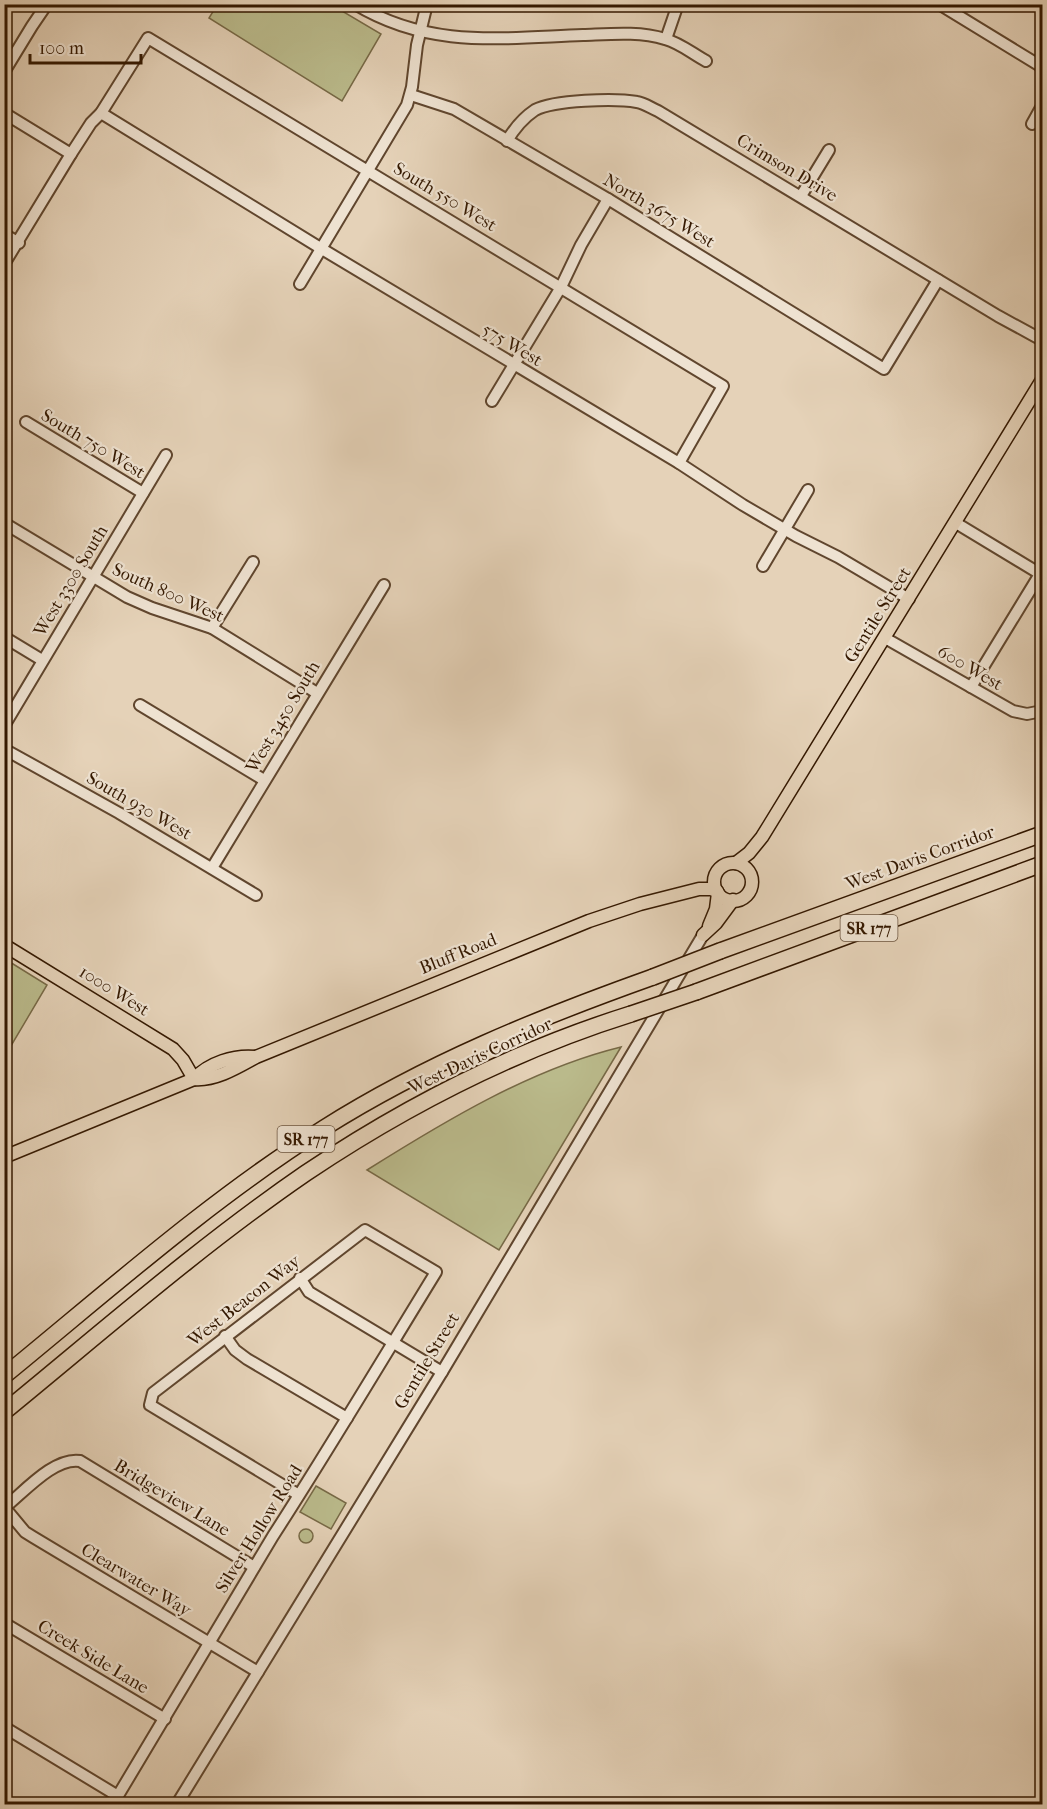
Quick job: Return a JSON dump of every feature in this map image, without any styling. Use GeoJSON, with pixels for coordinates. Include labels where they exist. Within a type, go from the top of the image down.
{"type":"FeatureCollection","features":[{"type":"Feature","properties":{"kind":"highway","name":"West Davis Corridor"},"geometry":{"type":"LineString","coordinates":[[4,1376],[245,1182],[325,1127],[393,1088],[495,1037],[560,1010],[1042,834]]}},
{"type":"Feature","properties":{"kind":"highway","name":"West Davis Corridor"},"geometry":{"type":"LineString","coordinates":[[4,1412],[231,1228],[336,1154],[414,1107],[555,1041],[696,992],[1042,864]]}},
{"type":"Feature","properties":{"kind":"main road","name":"Gentile Street"},"geometry":{"type":"LineString","coordinates":[[736,863],[749,853],[762,837],[1042,380]]}},
{"type":"Feature","properties":{"kind":"main road"},"geometry":{"type":"LineString","coordinates":[[751,879],[744,867],[736,863],[727,864],[717,872],[714,880],[717,892],[725,899],[742,898],[748,892],[751,879],[756,852],[762,837]]}},
{"type":"Feature","properties":{"kind":"main road","name":"Bluff Road"},"geometry":{"type":"LineString","coordinates":[[677,894],[699,884],[717,872]]}},
{"type":"Feature","properties":{"kind":"main road","name":"Bluff Road"},"geometry":{"type":"LineString","coordinates":[[4,1157],[194,1079],[205,1070],[227,1060],[242,1056],[256,1057],[575,926],[621,910],[700,888],[717,892]]}},
{"type":"Feature","properties":{"kind":"main road","name":"Gentile Street"},"geometry":{"type":"LineString","coordinates":[[704,935],[712,918],[717,892]]}},
{"type":"Feature","properties":{"kind":"main road","name":"Gentile Street"},"geometry":{"type":"LineString","coordinates":[[704,935],[733,900]]}},
{"type":"Feature","properties":{"kind":"main road","name":"1000 West"},"geometry":{"type":"LineString","coordinates":[[4,945],[173,1049],[183,1060],[194,1079]]}},
{"type":"Feature","properties":{"kind":"street"},"geometry":{"type":"LineString","coordinates":[[356,4],[390,22],[420,32],[453,38],[621,33],[666,39],[706,61]]}},
{"type":"Feature","properties":{"kind":"street"},"geometry":{"type":"LineString","coordinates":[[300,284],[369,171],[411,95],[414,63],[427,4]]}},
{"type":"Feature","properties":{"kind":"street"},"geometry":{"type":"LineString","coordinates":[[666,39],[678,4]]}},
{"type":"Feature","properties":{"kind":"street"},"geometry":{"type":"LineString","coordinates":[[939,4],[1042,67]]}},
{"type":"Feature","properties":{"kind":"street"},"geometry":{"type":"LineString","coordinates":[[4,72],[44,6]]}},
{"type":"Feature","properties":{"kind":"street","name":"South 550 West"},"geometry":{"type":"LineString","coordinates":[[101,113],[148,38],[561,287],[723,386],[679,463]]}},
{"type":"Feature","properties":{"kind":"street","name":"North 3675 West"},"geometry":{"type":"LineString","coordinates":[[411,95],[454,110],[608,199],[884,369],[938,280]]}},
{"type":"Feature","properties":{"kind":"street","name":"Crimson Drive"},"geometry":{"type":"LineString","coordinates":[[507,141],[520,122],[536,110],[552,104],[622,100],[640,102],[1042,340]]}},
{"type":"Feature","properties":{"kind":"street"},"geometry":{"type":"LineString","coordinates":[[1032,124],[1042,106]]}},
{"type":"Feature","properties":{"kind":"street"},"geometry":{"type":"LineString","coordinates":[[4,113],[70,154]]}},
{"type":"Feature","properties":{"kind":"street"},"geometry":{"type":"LineString","coordinates":[[4,264],[19,243],[70,154],[91,123],[101,113]]}},
{"type":"Feature","properties":{"kind":"street","name":"575 West"},"geometry":{"type":"LineString","coordinates":[[101,113],[322,249],[679,463],[785,530],[838,557],[909,599]]}},
{"type":"Feature","properties":{"kind":"street"},"geometry":{"type":"LineString","coordinates":[[801,196],[829,150]]}},
{"type":"Feature","properties":{"kind":"street"},"geometry":{"type":"LineString","coordinates":[[492,401],[561,287],[581,245],[608,199]]}},
{"type":"Feature","properties":{"kind":"street"},"geometry":{"type":"LineString","coordinates":[[4,234],[19,243]]}},
{"type":"Feature","properties":{"kind":"street","name":"South 750 West"},"geometry":{"type":"LineString","coordinates":[[26,422],[143,493]]}},
{"type":"Feature","properties":{"kind":"street","name":"West 3300 South"},"geometry":{"type":"LineString","coordinates":[[4,726],[166,455]]}},
{"type":"Feature","properties":{"kind":"street"},"geometry":{"type":"LineString","coordinates":[[763,566],[808,490]]}},
{"type":"Feature","properties":{"kind":"street","name":"South 800 West"},"geometry":{"type":"LineString","coordinates":[[4,523],[127,597],[212,628],[317,693]]}},
{"type":"Feature","properties":{"kind":"street"},"geometry":{"type":"LineString","coordinates":[[956,523],[1041,574],[971,687]]}},
{"type":"Feature","properties":{"kind":"street"},"geometry":{"type":"LineString","coordinates":[[212,628],[253,562]]}},
{"type":"Feature","properties":{"kind":"street","name":"West 3450 South"},"geometry":{"type":"LineString","coordinates":[[212,868],[384,585]]}},
{"type":"Feature","properties":{"kind":"street"},"geometry":{"type":"LineString","coordinates":[[4,637],[42,660]]}},
{"type":"Feature","properties":{"kind":"street","name":"600 West"},"geometry":{"type":"LineString","coordinates":[[885,638],[1013,711],[1026,714],[1042,711]]}},
{"type":"Feature","properties":{"kind":"street"},"geometry":{"type":"LineString","coordinates":[[140,705],[264,780]]}},
{"type":"Feature","properties":{"kind":"street","name":"South 930 West"},"geometry":{"type":"LineString","coordinates":[[4,749],[119,813],[256,895]]}},
{"type":"Feature","properties":{"kind":"street","name":"Gentile Street"},"geometry":{"type":"LineString","coordinates":[[177,1804],[442,1372],[704,935]]}},
{"type":"Feature","properties":{"kind":"street","name":"West Beacon Way"},"geometry":{"type":"LineString","coordinates":[[299,1496],[150,1405],[153,1393],[365,1230],[436,1272]]}},
{"type":"Feature","properties":{"kind":"street","name":"Silver Hollow Road"},"geometry":{"type":"LineString","coordinates":[[116,1800],[254,1567],[436,1272]]}},
{"type":"Feature","properties":{"kind":"street"},"geometry":{"type":"LineString","coordinates":[[300,1278],[309,1292],[442,1372]]}},
{"type":"Feature","properties":{"kind":"street"},"geometry":{"type":"LineString","coordinates":[[225,1336],[235,1350],[247,1359],[347,1418]]}},
{"type":"Feature","properties":{"kind":"street","name":"Bridgeview Lane"},"geometry":{"type":"LineString","coordinates":[[5,1508],[56,1464],[70,1460],[80,1461],[254,1567]]}},
{"type":"Feature","properties":{"kind":"street","name":"Clearwater Way"},"geometry":{"type":"LineString","coordinates":[[5,1508],[25,1532],[258,1672]]}},
{"type":"Feature","properties":{"kind":"street","name":"Creek Side Lane"},"geometry":{"type":"LineString","coordinates":[[4,1623],[165,1719]]}},
{"type":"Feature","properties":{"kind":"street"},"geometry":{"type":"LineString","coordinates":[[4,1727],[116,1800]]}},
{"type":"Feature","properties":{"kind":"green space"},"geometry":{"type":"Polygon","coordinates":[[[217,5],[332,5],[381,34],[342,101],[209,18],[217,5]]]}},
{"type":"Feature","properties":{"kind":"green space"},"geometry":{"type":"Polygon","coordinates":[[[5,959],[47,985],[5,1056],[5,959]]]}},
{"type":"Feature","properties":{"kind":"green space"},"geometry":{"type":"Polygon","coordinates":[[[621,1047],[499,1250],[367,1170],[490,1098],[554,1069],[621,1047]]]}},
{"type":"Feature","properties":{"kind":"green space"},"geometry":{"type":"Polygon","coordinates":[[[316,1486],[346,1503],[331,1529],[300,1512],[316,1486]]]}},
{"type":"Feature","properties":{"kind":"green space"},"geometry":{"type":"Polygon","coordinates":[[[303,1529],[309,1529],[313,1536],[309,1543],[303,1543],[299,1539],[299,1533],[303,1529]]]}}]}
